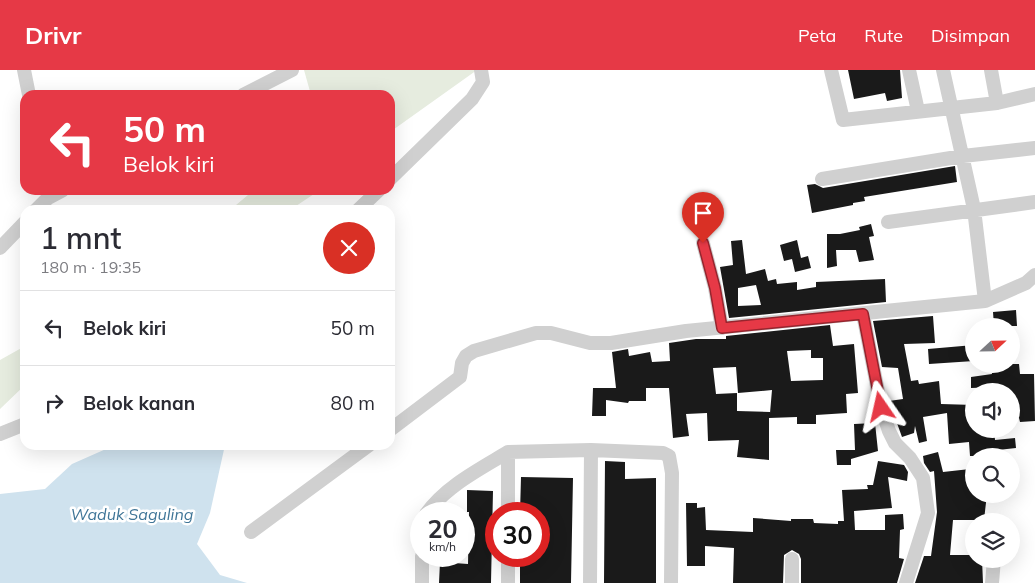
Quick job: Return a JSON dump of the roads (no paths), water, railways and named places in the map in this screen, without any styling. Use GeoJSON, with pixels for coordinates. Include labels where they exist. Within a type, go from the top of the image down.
{"type":"FeatureCollection","features":[{"type":"Feature","properties":{"kind":"street"},"geometry":{"type":"LineString","coordinates":[[24,70],[28,90]]}},
{"type":"Feature","properties":{"kind":"street"},"geometry":{"type":"LineString","coordinates":[[253,90],[292,70]]}},
{"type":"Feature","properties":{"kind":"street"},"geometry":{"type":"LineString","coordinates":[[395,174],[472,99],[484,82],[481,70]]}},
{"type":"Feature","properties":{"kind":"street"},"geometry":{"type":"LineString","coordinates":[[832,70],[843,120],[997,103],[1035,94]]}},
{"type":"Feature","properties":{"kind":"street"},"geometry":{"type":"LineString","coordinates":[[909,70],[918,111]]}},
{"type":"Feature","properties":{"kind":"street"},"geometry":{"type":"LineString","coordinates":[[943,70],[974,209],[985,301]]}},
{"type":"Feature","properties":{"kind":"street"},"geometry":{"type":"LineString","coordinates":[[991,70],[997,103]]}},
{"type":"Feature","properties":{"kind":"street"},"geometry":{"type":"LineString","coordinates":[[822,179],[963,156],[1035,148]]}},
{"type":"Feature","properties":{"kind":"street"},"geometry":{"type":"LineString","coordinates":[[363,205],[374,195]]}},
{"type":"Feature","properties":{"kind":"street"},"geometry":{"type":"LineString","coordinates":[[888,222],[1035,202]]}},
{"type":"Feature","properties":{"kind":"street"},"geometry":{"type":"LineString","coordinates":[[0,248],[20,227]]}},
{"type":"Feature","properties":{"kind":"street"},"geometry":{"type":"LineString","coordinates":[[703,243],[715,288],[722,328]]}},
{"type":"Feature","properties":{"kind":"street"},"geometry":{"type":"LineString","coordinates":[[395,426],[460,377],[462,363],[466,356],[485,346],[536,333],[551,333],[590,343],[604,343],[722,328],[985,301],[1026,283],[1035,275]]}},
{"type":"Feature","properties":{"kind":"street"},"geometry":{"type":"LineString","coordinates":[[863,314],[881,407],[889,431],[895,443],[910,458],[923,478],[928,513],[906,583]]}},
{"type":"Feature","properties":{"kind":"street"},"geometry":{"type":"LineString","coordinates":[[0,434],[20,426]]}},
{"type":"Feature","properties":{"kind":"street"},"geometry":{"type":"LineString","coordinates":[[251,532],[362,450]]}},
{"type":"Feature","properties":{"kind":"street"},"geometry":{"type":"LineString","coordinates":[[590,583],[591,450]]}},
{"type":"Feature","properties":{"kind":"street"},"geometry":{"type":"LineString","coordinates":[[434,502],[454,486],[508,452],[591,450],[663,452],[670,456],[672,462],[671,583]]}},
{"type":"Feature","properties":{"kind":"street"},"geometry":{"type":"LineString","coordinates":[[508,452],[508,502]]}},
{"type":"Feature","properties":{"kind":"street"},"geometry":{"type":"LineString","coordinates":[[792,559],[792,583]]}},
{"type":"Feature","properties":{"kind":"street"},"geometry":{"type":"LineString","coordinates":[[422,567],[422,583]]}},
{"type":"Feature","properties":{"kind":"street"},"geometry":{"type":"LineString","coordinates":[[508,567],[508,583]]}},
{"type":"Feature","properties":{"kind":"street"},"geometry":{"type":"LineString","coordinates":[[992,583],[993,568]]}},
{"type":"Feature","properties":{"kind":"water","name":"Waduk Saguling"},"geometry":{"type":"Polygon","coordinates":[[[104,450],[224,450],[210,513],[197,544],[220,575],[247,583],[0,583],[0,494],[45,489],[72,464],[104,450]]]}}]}
